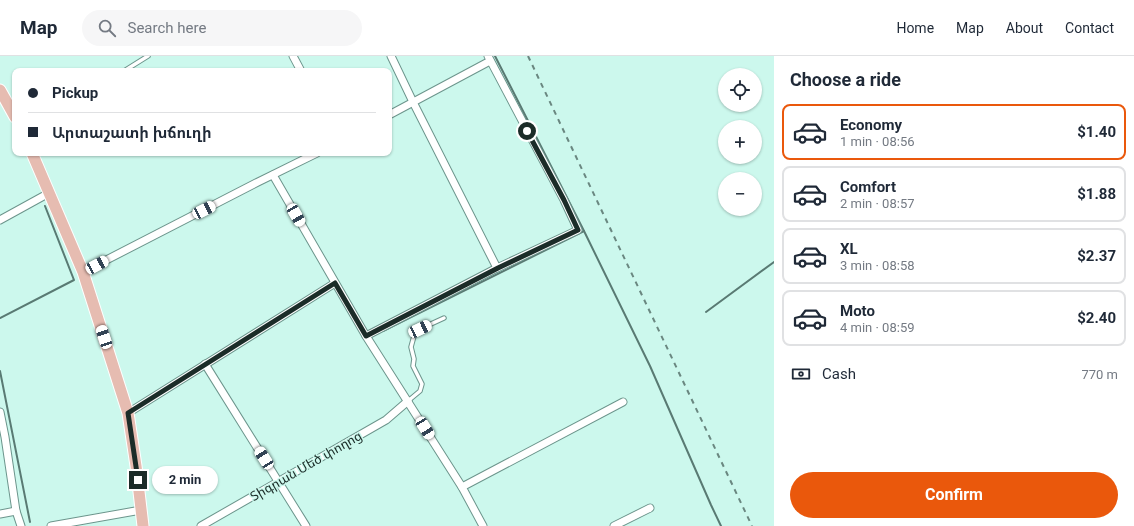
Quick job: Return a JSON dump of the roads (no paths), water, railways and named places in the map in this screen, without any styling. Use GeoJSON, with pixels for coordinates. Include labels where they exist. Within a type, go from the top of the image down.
{"type":"FeatureCollection","features":[{"type":"Feature","properties":{"kind":"main road"},"geometry":{"type":"LineString","coordinates":[[0,90],[12,112]]}},
{"type":"Feature","properties":{"kind":"main road"},"geometry":{"type":"LineString","coordinates":[[33,156],[83,272],[128,413],[143,526]]}},
{"type":"Feature","properties":{"kind":"street"},"geometry":{"type":"LineString","coordinates":[[293,56],[299,68]]}},
{"type":"Feature","properties":{"kind":"street"},"geometry":{"type":"LineString","coordinates":[[391,56],[498,268]]}},
{"type":"Feature","properties":{"kind":"street"},"geometry":{"type":"LineString","coordinates":[[366,336],[498,268],[578,230],[564,200],[489,59],[392,113]]}},
{"type":"Feature","properties":{"kind":"street"},"geometry":{"type":"LineString","coordinates":[[83,272],[311,156]]}},
{"type":"Feature","properties":{"kind":"street"},"geometry":{"type":"LineString","coordinates":[[273,175],[366,336],[462,488],[483,526]]}},
{"type":"Feature","properties":{"kind":"street"},"geometry":{"type":"LineString","coordinates":[[0,220],[49,193]]}},
{"type":"Feature","properties":{"kind":"street"},"geometry":{"type":"LineString","coordinates":[[128,413],[335,283]]}},
{"type":"Feature","properties":{"kind":"street"},"geometry":{"type":"LineString","coordinates":[[205,364],[306,526]]}},
{"type":"Feature","properties":{"kind":"street","name":"Տիգրան Մեծ փողոց"},"geometry":{"type":"LineString","coordinates":[[201,526],[386,420],[408,401]]}},
{"type":"Feature","properties":{"kind":"street"},"geometry":{"type":"LineString","coordinates":[[462,488],[623,402]]}},
{"type":"Feature","properties":{"kind":"street"},"geometry":{"type":"LineString","coordinates":[[0,412],[16,511],[21,526]]}},
{"type":"Feature","properties":{"kind":"street"},"geometry":{"type":"LineString","coordinates":[[614,526],[650,508]]}},
{"type":"Feature","properties":{"kind":"street"},"geometry":{"type":"LineString","coordinates":[[51,526],[141,510]]}},
{"type":"Feature","properties":{"kind":"street"},"geometry":{"type":"LineString","coordinates":[[0,514],[16,511]]}},
{"type":"Feature","properties":{"kind":"lane"},"geometry":{"type":"LineString","coordinates":[[129,68],[148,56]]}},
{"type":"Feature","properties":{"kind":"lane"},"geometry":{"type":"LineString","coordinates":[[408,401],[420,391],[422,384],[413,366],[414,359],[411,347],[414,336],[420,329],[444,318]]}},
{"type":"Feature","properties":{"kind":"waterway"},"geometry":{"type":"LineString","coordinates":[[495,56],[584,231],[650,366],[721,526]]}},
{"type":"Feature","properties":{"kind":"waterway"},"geometry":{"type":"LineString","coordinates":[[0,318],[74,280],[45,206]]}},
{"type":"Feature","properties":{"kind":"waterway"},"geometry":{"type":"LineString","coordinates":[[383,331],[584,231]]}},
{"type":"Feature","properties":{"kind":"waterway"},"geometry":{"type":"LineString","coordinates":[[706,312],[774,262]]}},
{"type":"Feature","properties":{"kind":"waterway"},"geometry":{"type":"LineString","coordinates":[[0,371],[30,522]]}},
{"type":"Feature","properties":{"kind":"railway"},"geometry":{"type":"LineString","coordinates":[[528,56],[752,526]]}}]}
